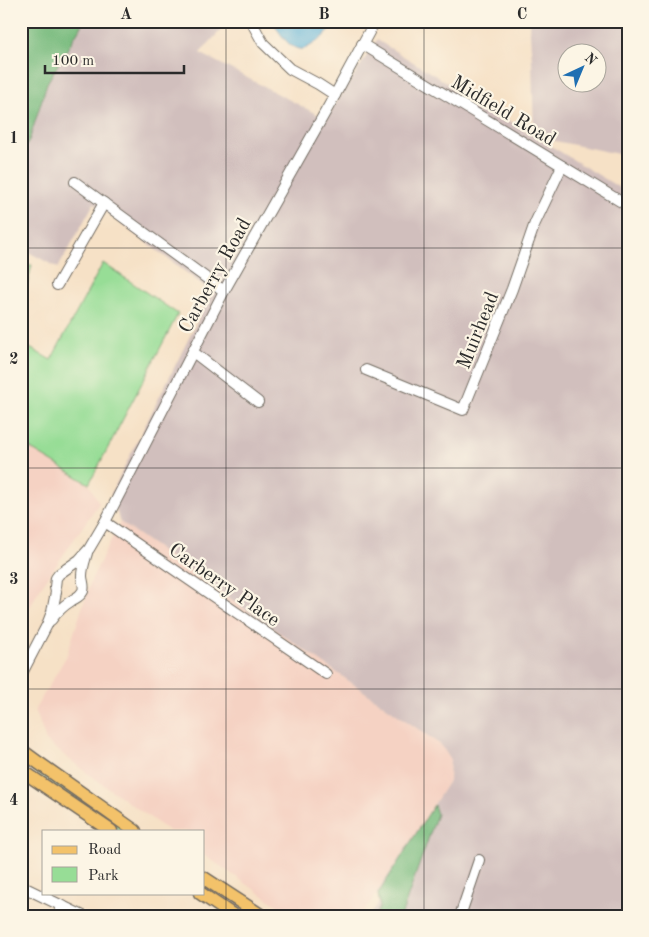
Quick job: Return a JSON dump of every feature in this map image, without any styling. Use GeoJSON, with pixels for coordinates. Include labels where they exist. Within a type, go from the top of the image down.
{"type":"FeatureCollection","features":[{"type":"Feature","properties":{"kind":"main road"},"geometry":{"type":"LineString","coordinates":[[21,750],[134,830]]}},
{"type":"Feature","properties":{"kind":"main road"},"geometry":{"type":"LineString","coordinates":[[21,770],[110,830]]}},
{"type":"Feature","properties":{"kind":"main road"},"geometry":{"type":"LineString","coordinates":[[205,879],[262,916]]}},
{"type":"Feature","properties":{"kind":"main road"},"geometry":{"type":"LineString","coordinates":[[201,894],[234,916]]}},
{"type":"Feature","properties":{"kind":"street"},"geometry":{"type":"LineString","coordinates":[[250,21],[263,43],[290,69],[335,94]]}},
{"type":"Feature","properties":{"kind":"street","name":"Carberry Road"},"geometry":{"type":"LineString","coordinates":[[47,625],[56,614],[83,591],[84,564],[89,549],[105,522],[224,291],[375,21]]}},
{"type":"Feature","properties":{"kind":"street","name":"Midfield Road"},"geometry":{"type":"LineString","coordinates":[[362,44],[628,206]]}},
{"type":"Feature","properties":{"kind":"street","name":"Muirhead"},"geometry":{"type":"LineString","coordinates":[[366,370],[463,410],[512,289],[535,223],[562,166]]}},
{"type":"Feature","properties":{"kind":"street"},"geometry":{"type":"LineString","coordinates":[[75,182],[224,291]]}},
{"type":"Feature","properties":{"kind":"street"},"geometry":{"type":"LineString","coordinates":[[57,285],[104,203]]}},
{"type":"Feature","properties":{"kind":"street"},"geometry":{"type":"LineString","coordinates":[[192,352],[258,402]]}},
{"type":"Feature","properties":{"kind":"street","name":"Carberry Place"},"geometry":{"type":"LineString","coordinates":[[105,522],[326,674]]}},
{"type":"Feature","properties":{"kind":"street","name":"Carberry Road"},"geometry":{"type":"LineString","coordinates":[[21,675],[52,612],[56,592],[56,578],[89,549]]}},
{"type":"Feature","properties":{"kind":"street"},"geometry":{"type":"LineString","coordinates":[[64,572],[73,571],[82,578]]}},
{"type":"Feature","properties":{"kind":"street"},"geometry":{"type":"LineString","coordinates":[[56,592],[63,598],[72,600]]}},
{"type":"Feature","properties":{"kind":"street"},"geometry":{"type":"LineString","coordinates":[[460,916],[479,860]]}},
{"type":"Feature","properties":{"kind":"street"},"geometry":{"type":"LineString","coordinates":[[21,886],[83,916]]}},
{"type":"Feature","properties":{"kind":"street"},"geometry":{"type":"LineString","coordinates":[[58,916],[63,906]]}},
{"type":"Feature","properties":{"kind":"shaded area"},"geometry":{"type":"Polygon","coordinates":[[[84,21],[229,21],[200,53],[326,119],[377,40],[534,136],[529,21],[628,21],[628,156],[536,137],[628,193],[628,916],[370,916],[379,902],[377,893],[449,781],[450,759],[441,745],[120,522],[111,494],[212,292],[94,203],[58,268],[21,248],[21,155],[29,141],[47,83],[84,21]]]}},
{"type":"Feature","properties":{"kind":"shaded area"},"geometry":{"type":"Polygon","coordinates":[[[21,443],[89,484],[99,503],[39,590],[21,624],[21,443]]]}},
{"type":"Feature","properties":{"kind":"shaded area"},"geometry":{"type":"Polygon","coordinates":[[[120,522],[441,745],[450,759],[449,781],[361,916],[293,916],[205,856],[205,830],[168,830],[87,773],[46,741],[35,709],[66,657],[92,578],[120,522]]]}},
{"type":"Feature","properties":{"kind":"green space"},"geometry":{"type":"Polygon","coordinates":[[[21,21],[84,21],[47,83],[29,141],[21,155],[21,21]]]}},
{"type":"Feature","properties":{"kind":"green space"},"geometry":{"type":"Polygon","coordinates":[[[103,263],[178,314],[89,484],[21,443],[21,343],[51,360],[103,263]]]}},
{"type":"Feature","properties":{"kind":"green space"},"geometry":{"type":"Polygon","coordinates":[[[21,264],[32,265],[21,311],[21,264]]]}},
{"type":"Feature","properties":{"kind":"green space"},"geometry":{"type":"Polygon","coordinates":[[[21,756],[128,830],[119,830],[21,763],[21,756]]]}},
{"type":"Feature","properties":{"kind":"green space"},"geometry":{"type":"Polygon","coordinates":[[[434,805],[437,814],[401,916],[375,916],[380,907],[378,894],[434,805]]]}},
{"type":"Feature","properties":{"kind":"water"},"geometry":{"type":"Polygon","coordinates":[[[273,21],[333,21],[328,32],[323,37],[305,49],[298,49],[289,44],[273,21]]]}}]}
